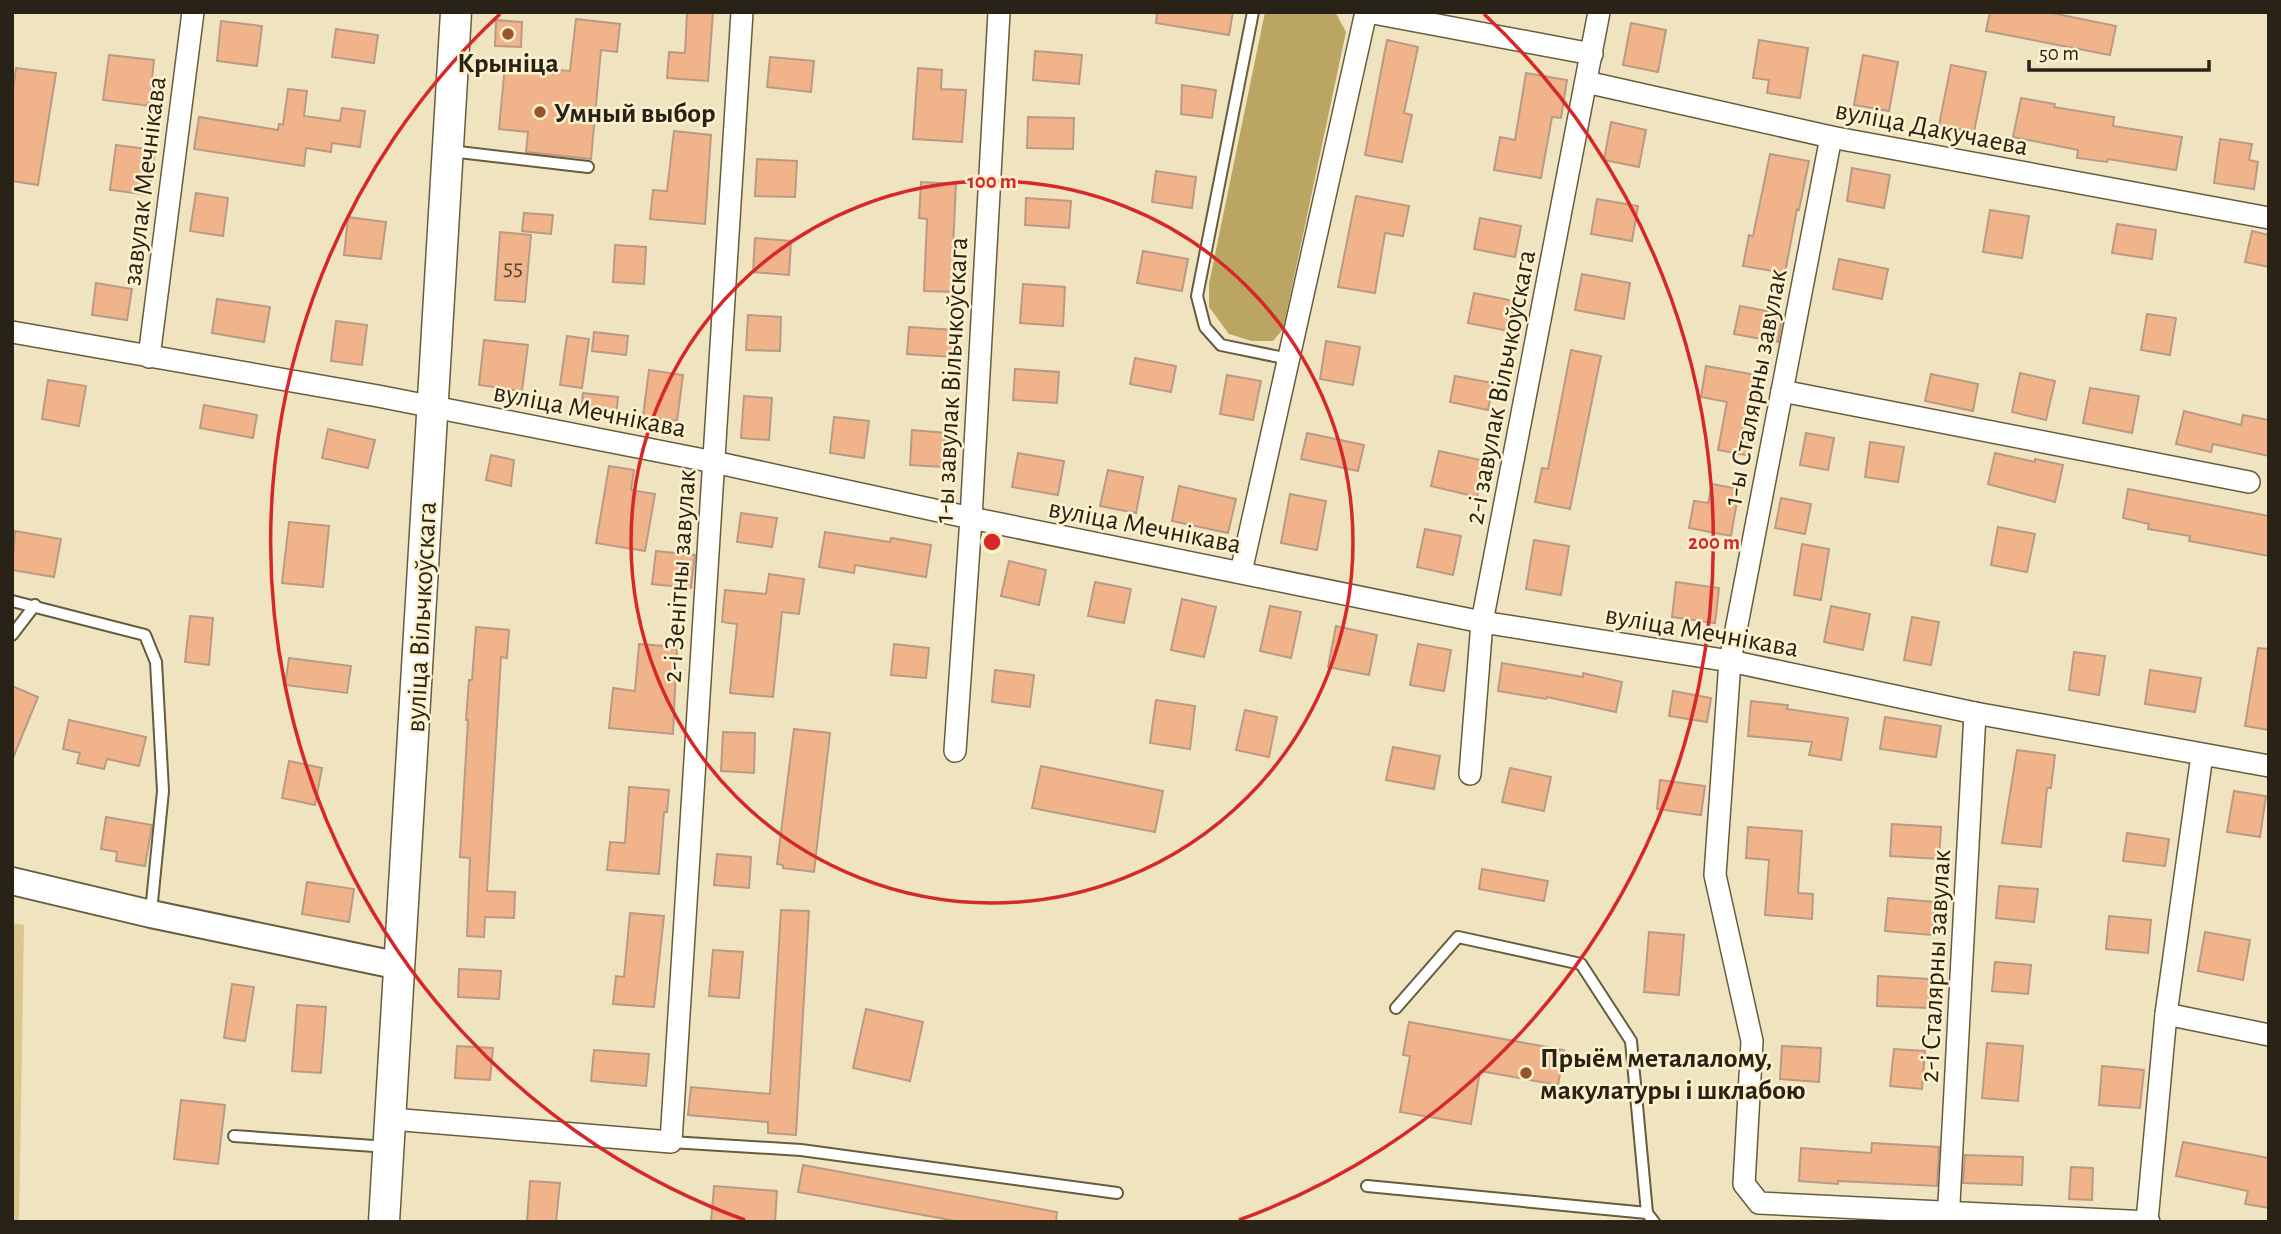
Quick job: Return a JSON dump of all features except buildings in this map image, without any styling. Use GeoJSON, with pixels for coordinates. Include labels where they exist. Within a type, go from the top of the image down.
{"type":"FeatureCollection","features":[{"type":"Feature","properties":{"kind":"main road","name":"вуліца Вільчкоўскага"},"geometry":{"type":"LineString","coordinates":[[384,1222],[456,12]]}},
{"type":"Feature","properties":{"kind":"street","name":"завулак Мечнікава"},"geometry":{"type":"LineString","coordinates":[[149,357],[193,12]]}},
{"type":"Feature","properties":{"kind":"street","name":"2-і Зенітны завулак"},"geometry":{"type":"LineString","coordinates":[[671,1142],[742,12]]}},
{"type":"Feature","properties":{"kind":"street","name":"1-ы завулак Вільчкоўскага"},"geometry":{"type":"LineString","coordinates":[[955,751],[971,518],[999,12]]}},
{"type":"Feature","properties":{"kind":"street"},"geometry":{"type":"LineString","coordinates":[[1241,572],[1367,12],[1592,54]]}},
{"type":"Feature","properties":{"kind":"street","name":"2-і завулак Вільчкоўскага"},"geometry":{"type":"LineString","coordinates":[[1470,774],[1482,622],[1599,12]]}},
{"type":"Feature","properties":{"kind":"street","name":"вуліца Дакучаева"},"geometry":{"type":"LineString","coordinates":[[1586,82],[1831,137],[2269,218]]}},
{"type":"Feature","properties":{"kind":"street","name":"1-ы Сталярны завулак"},"geometry":{"type":"LineString","coordinates":[[1831,137],[1730,661],[1715,875],[1752,1041],[1744,1184],[1759,1203],[1949,1217],[2148,1221]]}},
{"type":"Feature","properties":{"kind":"street","name":"вуліца Мечнікава"},"geometry":{"type":"LineString","coordinates":[[12,331],[432,407],[714,462],[971,518],[1482,622],[1730,661],[1975,713],[2269,766]]}},
{"type":"Feature","properties":{"kind":"street"},"geometry":{"type":"LineString","coordinates":[[1782,391],[2249,482]]}},
{"type":"Feature","properties":{"kind":"street","name":"2-і Сталярны завулак"},"geometry":{"type":"LineString","coordinates":[[1949,1217],[1975,713]]}},
{"type":"Feature","properties":{"kind":"street"},"geometry":{"type":"LineString","coordinates":[[2148,1221],[2166,1014],[2202,755]]}},
{"type":"Feature","properties":{"kind":"street"},"geometry":{"type":"LineString","coordinates":[[12,881],[151,914],[400,966]]}},
{"type":"Feature","properties":{"kind":"street"},"geometry":{"type":"LineString","coordinates":[[2166,1014],[2269,1035]]}},
{"type":"Feature","properties":{"kind":"street"},"geometry":{"type":"LineString","coordinates":[[390,1133],[671,1142]]}},
{"type":"Feature","properties":{"kind":"lane"},"geometry":{"type":"LineString","coordinates":[[1253,12],[1197,296],[1205,327],[1221,345],[1289,359]]}},
{"type":"Feature","properties":{"kind":"lane"},"geometry":{"type":"LineString","coordinates":[[447,150],[588,167]]}},
{"type":"Feature","properties":{"kind":"lane"},"geometry":{"type":"LineString","coordinates":[[12,601],[145,635],[156,662],[163,791],[151,914]]}},
{"type":"Feature","properties":{"kind":"lane"},"geometry":{"type":"LineString","coordinates":[[12,635],[35,605]]}},
{"type":"Feature","properties":{"kind":"lane"},"geometry":{"type":"LineString","coordinates":[[1367,1186],[1651,1217],[1632,1041],[1581,964],[1458,937],[1396,1008]]}},
{"type":"Feature","properties":{"kind":"lane"},"geometry":{"type":"LineString","coordinates":[[234,1136],[390,1133]]}},
{"type":"Feature","properties":{"kind":"lane"},"geometry":{"type":"LineString","coordinates":[[671,1142],[801,1150],[1117,1193]]}},
{"type":"Feature","properties":{"kind":"shaded area"},"geometry":{"type":"Polygon","coordinates":[[[1265,12],[1333,12],[1346,32],[1283,329],[1273,341],[1252,341],[1229,334],[1209,307],[1209,284],[1265,12]]]}},
{"type":"Feature","properties":{"kind":"shaded area"},"geometry":{"type":"Polygon","coordinates":[[[12,923],[24,925],[19,1222],[12,1222],[12,923]]]}},
{"type":"Feature","properties":{"kind":"place","name":"Крыніца"},"geometry":{"type":"Point","coordinates":[508,34]}},
{"type":"Feature","properties":{"kind":"place","name":"Умный выбор"},"geometry":{"type":"Point","coordinates":[540,112]}},
{"type":"Feature","properties":{"kind":"place","name":"Прыём металалому, макулатуры і шклабою"},"geometry":{"type":"Point","coordinates":[1526,1073]}}]}
